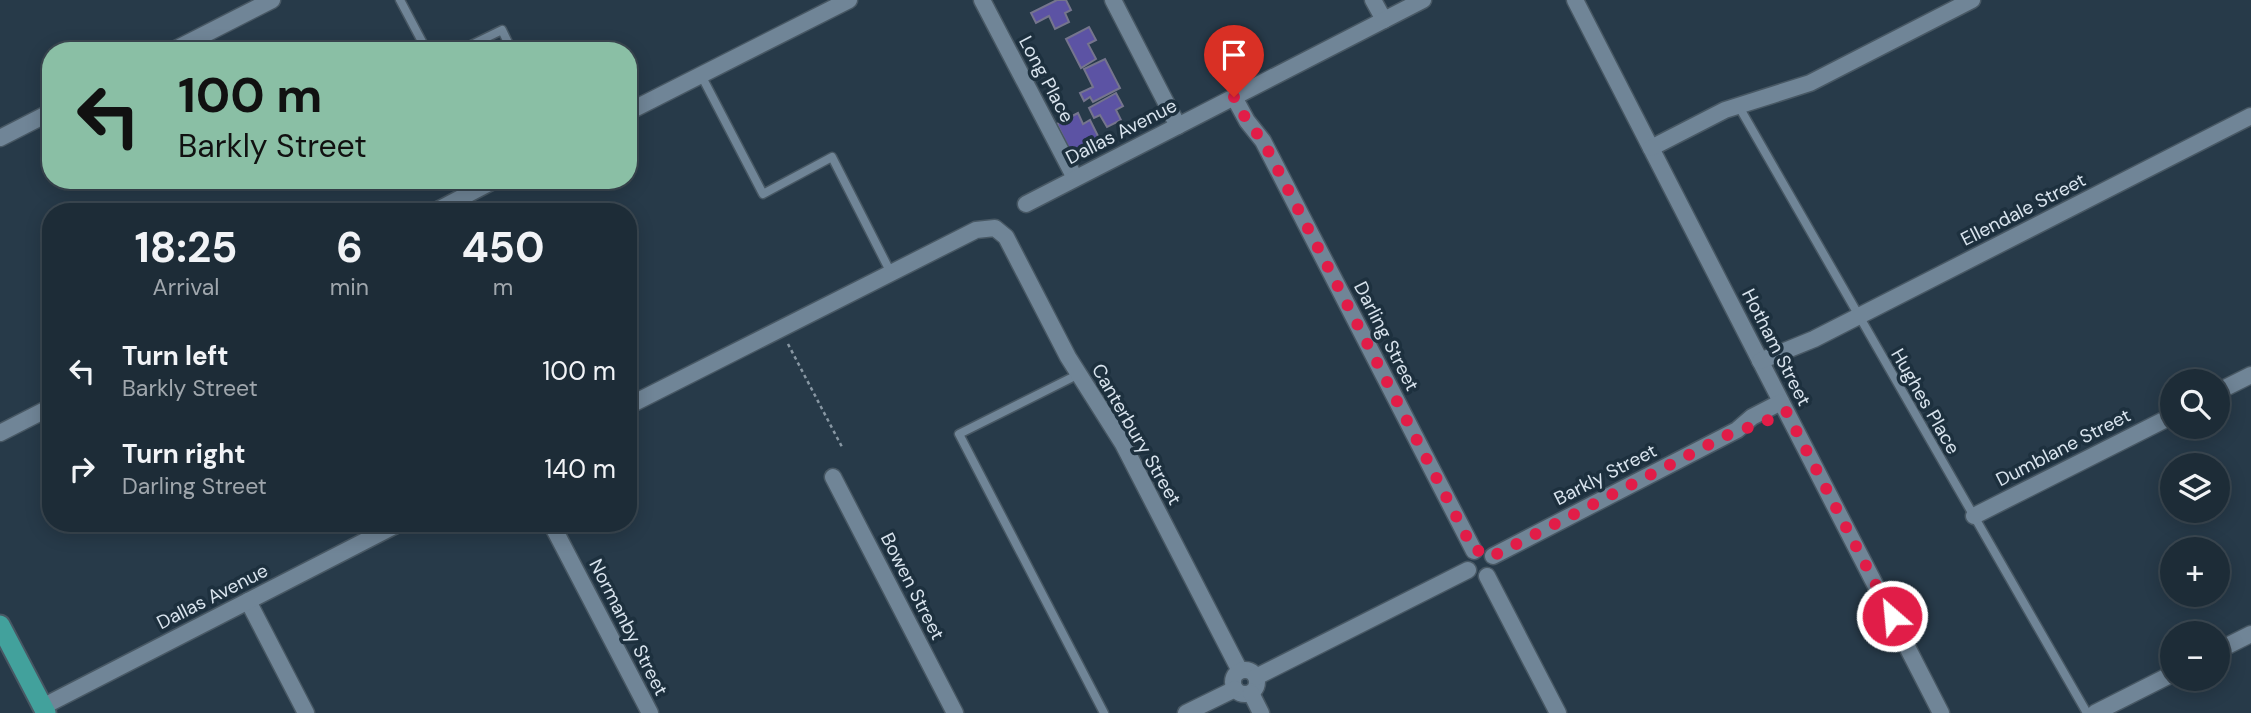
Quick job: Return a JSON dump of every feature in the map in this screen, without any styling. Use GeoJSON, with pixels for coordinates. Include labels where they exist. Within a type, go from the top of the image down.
{"type":"FeatureCollection","features":[{"type":"Feature","properties":{"kind":"highway"},"geometry":{"type":"LineString","coordinates":[[0,625],[44,710]]}},
{"type":"Feature","properties":{"kind":"street"},"geometry":{"type":"LineString","coordinates":[[190,42],[272,0]]}},
{"type":"Feature","properties":{"kind":"street"},"geometry":{"type":"LineString","coordinates":[[637,108],[849,0]]}},
{"type":"Feature","properties":{"kind":"street","name":"Long Place"},"geometry":{"type":"LineString","coordinates":[[982,0],[1075,178]]}},
{"type":"Feature","properties":{"kind":"street"},"geometry":{"type":"LineString","coordinates":[[1113,0],[1178,126]]}},
{"type":"Feature","properties":{"kind":"street"},"geometry":{"type":"LineString","coordinates":[[1373,0],[1384,20]]}},
{"type":"Feature","properties":{"kind":"street","name":"Dallas Avenue"},"geometry":{"type":"LineString","coordinates":[[1026,204],[1423,0]]}},
{"type":"Feature","properties":{"kind":"street","name":"Hotham Street"},"geometry":{"type":"LineString","coordinates":[[1575,0],[1941,713]]}},
{"type":"Feature","properties":{"kind":"street"},"geometry":{"type":"LineString","coordinates":[[1651,148],[1738,105],[1810,83],[1972,0]]}},
{"type":"Feature","properties":{"kind":"street","name":"Darling Street"},"geometry":{"type":"LineString","coordinates":[[1239,94],[1474,551]]}},
{"type":"Feature","properties":{"kind":"street","name":"Ellendale Street"},"geometry":{"type":"LineString","coordinates":[[1762,366],[1793,355],[1814,339],[2251,116]]}},
{"type":"Feature","properties":{"kind":"street"},"geometry":{"type":"LineString","coordinates":[[0,138],[42,117]]}},
{"type":"Feature","properties":{"kind":"street"},"geometry":{"type":"LineString","coordinates":[[451,203],[478,189]]}},
{"type":"Feature","properties":{"kind":"street","name":"Canterbury Street"},"geometry":{"type":"LineString","coordinates":[[891,273],[976,230],[989,227],[1000,230],[1079,374],[1123,444],[1240,671]]}},
{"type":"Feature","properties":{"kind":"street"},"geometry":{"type":"LineString","coordinates":[[637,401],[891,273]]}},
{"type":"Feature","properties":{"kind":"street"},"geometry":{"type":"LineString","coordinates":[[2230,386],[2251,375]]}},
{"type":"Feature","properties":{"kind":"street","name":"Barkly Street"},"geometry":{"type":"LineString","coordinates":[[1493,556],[1737,430],[1756,426],[1784,407]]}},
{"type":"Feature","properties":{"kind":"street"},"geometry":{"type":"LineString","coordinates":[[0,433],[42,412]]}},
{"type":"Feature","properties":{"kind":"street","name":"Dumblane Street"},"geometry":{"type":"LineString","coordinates":[[1974,516],[2160,421]]}},
{"type":"Feature","properties":{"kind":"street","name":"Bowen Street"},"geometry":{"type":"LineString","coordinates":[[834,477],[955,713]]}},
{"type":"Feature","properties":{"kind":"street","name":"Dallas Avenue"},"geometry":{"type":"LineString","coordinates":[[44,710],[382,532]]}},
{"type":"Feature","properties":{"kind":"street","name":"Normanby Street"},"geometry":{"type":"LineString","coordinates":[[556,532],[650,713]]}},
{"type":"Feature","properties":{"kind":"street"},"geometry":{"type":"LineString","coordinates":[[1486,550],[1493,556],[1495,565],[1487,576],[1479,578],[1468,570],[1468,557],[1474,551],[1486,550]]}},
{"type":"Feature","properties":{"kind":"street"},"geometry":{"type":"LineString","coordinates":[[1256,677],[1468,570]]}},
{"type":"Feature","properties":{"kind":"street"},"geometry":{"type":"LineString","coordinates":[[1487,576],[1558,713]]}},
{"type":"Feature","properties":{"kind":"street"},"geometry":{"type":"LineString","coordinates":[[248,601],[306,713]]}},
{"type":"Feature","properties":{"kind":"street"},"geometry":{"type":"LineString","coordinates":[[2230,644],[2251,634]]}},
{"type":"Feature","properties":{"kind":"street"},"geometry":{"type":"LineString","coordinates":[[1186,713],[1243,691],[1256,688],[1256,677],[1251,671],[1240,671],[1233,681],[1243,691],[1261,713]]}},
{"type":"Feature","properties":{"kind":"street"},"geometry":{"type":"LineString","coordinates":[[2095,713],[2160,680]]}},
{"type":"Feature","properties":{"kind":"lane"},"geometry":{"type":"LineString","coordinates":[[400,0],[422,42]]}},
{"type":"Feature","properties":{"kind":"lane"},"geometry":{"type":"LineString","coordinates":[[477,42],[502,30],[508,42]]}},
{"type":"Feature","properties":{"kind":"lane"},"geometry":{"type":"LineString","coordinates":[[701,75],[762,194],[832,157],[891,273]]}},
{"type":"Feature","properties":{"kind":"lane","name":"Hughes Place"},"geometry":{"type":"LineString","coordinates":[[1738,105],[2087,713]]}},
{"type":"Feature","properties":{"kind":"lane"},"geometry":{"type":"LineString","coordinates":[[1079,374],[959,434],[1104,713]]}},
{"type":"Feature","properties":{"kind":"path"},"geometry":{"type":"LineString","coordinates":[[788,344],[842,447]]}},
{"type":"Feature","properties":{"kind":"building"},"geometry":{"type":"Polygon","coordinates":[[[1057,0],[1066,0],[1071,10],[1065,13],[1069,22],[1055,29],[1049,16],[1036,23],[1031,13],[1057,0]]]}},
{"type":"Feature","properties":{"kind":"building"},"geometry":{"type":"Polygon","coordinates":[[[1089,27],[1096,40],[1088,44],[1096,59],[1081,68],[1066,39],[1089,27]]]}},
{"type":"Feature","properties":{"kind":"building"},"geometry":{"type":"Polygon","coordinates":[[[1105,59],[1120,88],[1093,102],[1090,97],[1084,101],[1080,93],[1093,87],[1084,69],[1105,59]]]}},
{"type":"Feature","properties":{"kind":"building"},"geometry":{"type":"Polygon","coordinates":[[[1116,93],[1123,106],[1116,110],[1121,120],[1107,127],[1100,115],[1094,118],[1089,108],[1116,93]]]}},
{"type":"Feature","properties":{"kind":"building"},"geometry":{"type":"Polygon","coordinates":[[[1078,113],[1083,124],[1090,120],[1099,138],[1071,153],[1057,124],[1078,113]]]}},
{"type":"Feature","properties":{"kind":"route"},"geometry":{"type":"LineString","coordinates":[[1234,97],[1247,121],[1263,141],[1474,551],[1483,549],[1493,556],[1737,430],[1756,426],[1786,411],[1892,616]]}}]}
